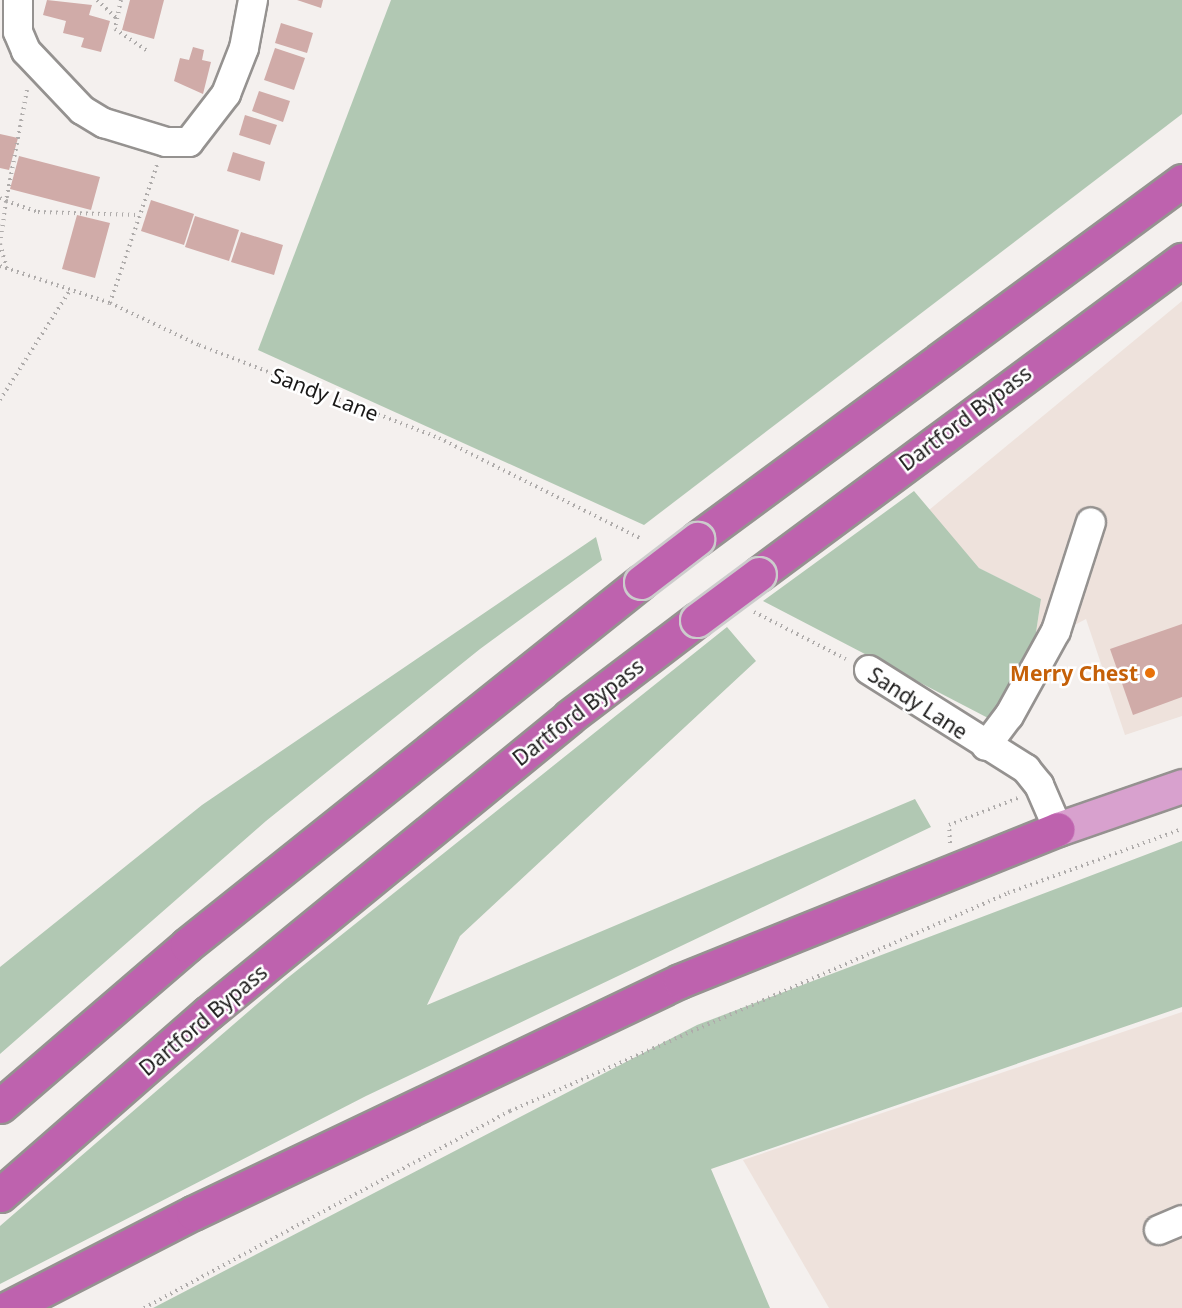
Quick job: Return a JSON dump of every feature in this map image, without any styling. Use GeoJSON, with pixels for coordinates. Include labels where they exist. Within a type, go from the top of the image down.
{"type":"FeatureCollection","features":[{"type":"Feature","properties":{"kind":"highway"},"geometry":{"type":"LineString","coordinates":[[0,1106],[187,945],[697,538],[1182,181]]}},
{"type":"Feature","properties":{"kind":"highway","name":"Dartford Bypass"},"geometry":{"type":"LineString","coordinates":[[0,1195],[208,1013],[569,717],[1182,260]]}},
{"type":"Feature","properties":{"kind":"highway"},"geometry":{"type":"LineString","coordinates":[[8,1308],[193,1213],[680,981],[1058,829]]}},
{"type":"Feature","properties":{"kind":"main road"},"geometry":{"type":"LineString","coordinates":[[1058,829],[1182,786]]}},
{"type":"Feature","properties":{"kind":"street"},"geometry":{"type":"LineString","coordinates":[[18,0],[20,37],[41,70],[104,123],[166,142],[189,142],[226,94],[244,48],[253,0]]}},
{"type":"Feature","properties":{"kind":"street"},"geometry":{"type":"LineString","coordinates":[[986,746],[1012,711],[1056,631],[1091,522]]}},
{"type":"Feature","properties":{"kind":"street","name":"Sandy Lane"},"geometry":{"type":"LineString","coordinates":[[868,670],[1035,779],[1058,829]]}},
{"type":"Feature","properties":{"kind":"path"},"geometry":{"type":"LineString","coordinates":[[97,0],[117,18]]}},
{"type":"Feature","properties":{"kind":"path"},"geometry":{"type":"LineString","coordinates":[[121,0],[116,31],[149,52]]}},
{"type":"Feature","properties":{"kind":"path"},"geometry":{"type":"LineString","coordinates":[[7,270],[0,244],[6,201],[28,87],[41,70]]}},
{"type":"Feature","properties":{"kind":"path"},"geometry":{"type":"LineString","coordinates":[[110,303],[137,215],[166,142]]}},
{"type":"Feature","properties":{"kind":"path"},"geometry":{"type":"LineString","coordinates":[[0,198],[38,212],[137,215]]}},
{"type":"Feature","properties":{"kind":"path","name":"Sandy Lane"},"geometry":{"type":"LineString","coordinates":[[0,266],[110,303],[199,345],[439,438],[642,539]]}},
{"type":"Feature","properties":{"kind":"path"},"geometry":{"type":"LineString","coordinates":[[0,400],[70,290]]}},
{"type":"Feature","properties":{"kind":"path","name":"Sandy Lane"},"geometry":{"type":"LineString","coordinates":[[748,609],[868,670]]}},
{"type":"Feature","properties":{"kind":"path"},"geometry":{"type":"LineString","coordinates":[[144,1308],[510,1111],[1008,893],[1182,829]]}},
{"type":"Feature","properties":{"kind":"shaded area"},"geometry":{"type":"Polygon","coordinates":[[[1182,301],[1182,716],[1125,735],[1086,619],[1034,646],[1041,599],[979,568],[929,510],[1182,301]]]}},
{"type":"Feature","properties":{"kind":"shaded area"},"geometry":{"type":"Polygon","coordinates":[[[1182,1012],[1182,1308],[829,1308],[743,1160],[1182,1012]]]}},
{"type":"Feature","properties":{"kind":"green space"},"geometry":{"type":"Polygon","coordinates":[[[391,0],[1182,0],[1182,114],[644,525],[258,350],[391,0]]]}},
{"type":"Feature","properties":{"kind":"green space"},"geometry":{"type":"Polygon","coordinates":[[[914,491],[979,568],[1041,599],[1034,646],[988,718],[763,601],[914,491]]]}},
{"type":"Feature","properties":{"kind":"green space"},"geometry":{"type":"Polygon","coordinates":[[[596,537],[602,560],[480,649],[266,821],[0,1054],[0,967],[202,805],[596,537]]]}},
{"type":"Feature","properties":{"kind":"green space"},"geometry":{"type":"Polygon","coordinates":[[[727,627],[756,661],[460,936],[427,1005],[915,799],[931,827],[366,1096],[0,1284],[0,1226],[285,980],[727,627]]]}},
{"type":"Feature","properties":{"kind":"green space"},"geometry":{"type":"Polygon","coordinates":[[[1182,841],[1182,1007],[711,1169],[770,1308],[153,1308],[697,1025],[1182,841]]]}},
{"type":"Feature","properties":{"kind":"building"},"geometry":{"type":"Polygon","coordinates":[[[47,0],[92,5],[89,15],[110,21],[101,52],[81,47],[84,38],[63,33],[66,21],[43,15],[47,0]]]}},
{"type":"Feature","properties":{"kind":"building"},"geometry":{"type":"Polygon","coordinates":[[[130,0],[164,0],[154,39],[122,30],[130,0]]]}},
{"type":"Feature","properties":{"kind":"building"},"geometry":{"type":"Polygon","coordinates":[[[297,0],[323,0],[321,8],[297,0]]]}},
{"type":"Feature","properties":{"kind":"building"},"geometry":{"type":"Polygon","coordinates":[[[281,23],[313,33],[307,53],[275,43],[281,23]]]}},
{"type":"Feature","properties":{"kind":"building"},"geometry":{"type":"Polygon","coordinates":[[[193,47],[204,50],[202,60],[211,62],[203,94],[174,81],[180,58],[189,60],[193,47]]]}},
{"type":"Feature","properties":{"kind":"building"},"geometry":{"type":"Polygon","coordinates":[[[275,48],[305,58],[294,90],[264,80],[275,48]]]}},
{"type":"Feature","properties":{"kind":"building"},"geometry":{"type":"Polygon","coordinates":[[[259,91],[290,101],[283,122],[252,111],[259,91]]]}},
{"type":"Feature","properties":{"kind":"building"},"geometry":{"type":"Polygon","coordinates":[[[245,115],[277,125],[270,145],[239,135],[245,115]]]}},
{"type":"Feature","properties":{"kind":"building"},"geometry":{"type":"Polygon","coordinates":[[[0,134],[18,138],[9,170],[0,168],[0,134]]]}},
{"type":"Feature","properties":{"kind":"building"},"geometry":{"type":"Polygon","coordinates":[[[233,152],[265,162],[260,181],[227,171],[233,152]]]}},
{"type":"Feature","properties":{"kind":"building"},"geometry":{"type":"Polygon","coordinates":[[[19,156],[100,177],[91,210],[10,189],[19,156]]]}},
{"type":"Feature","properties":{"kind":"building"},"geometry":{"type":"Polygon","coordinates":[[[151,200],[194,214],[184,245],[141,231],[151,200]]]}},
{"type":"Feature","properties":{"kind":"building"},"geometry":{"type":"Polygon","coordinates":[[[77,215],[110,223],[95,278],[62,269],[77,215]]]}},
{"type":"Feature","properties":{"kind":"building"},"geometry":{"type":"Polygon","coordinates":[[[195,216],[239,230],[229,261],[185,247],[195,216]]]}},
{"type":"Feature","properties":{"kind":"building"},"geometry":{"type":"Polygon","coordinates":[[[241,232],[283,245],[274,275],[231,262],[241,232]]]}},
{"type":"Feature","properties":{"kind":"building","name":"Merry Chest"},"geometry":{"type":"Polygon","coordinates":[[[1182,624],[1182,697],[1133,715],[1110,649],[1182,624]]]}},
{"type":"Feature","properties":{"kind":"place","name":"Merry Chest"},"geometry":{"type":"Point","coordinates":[1150,673]}}]}
